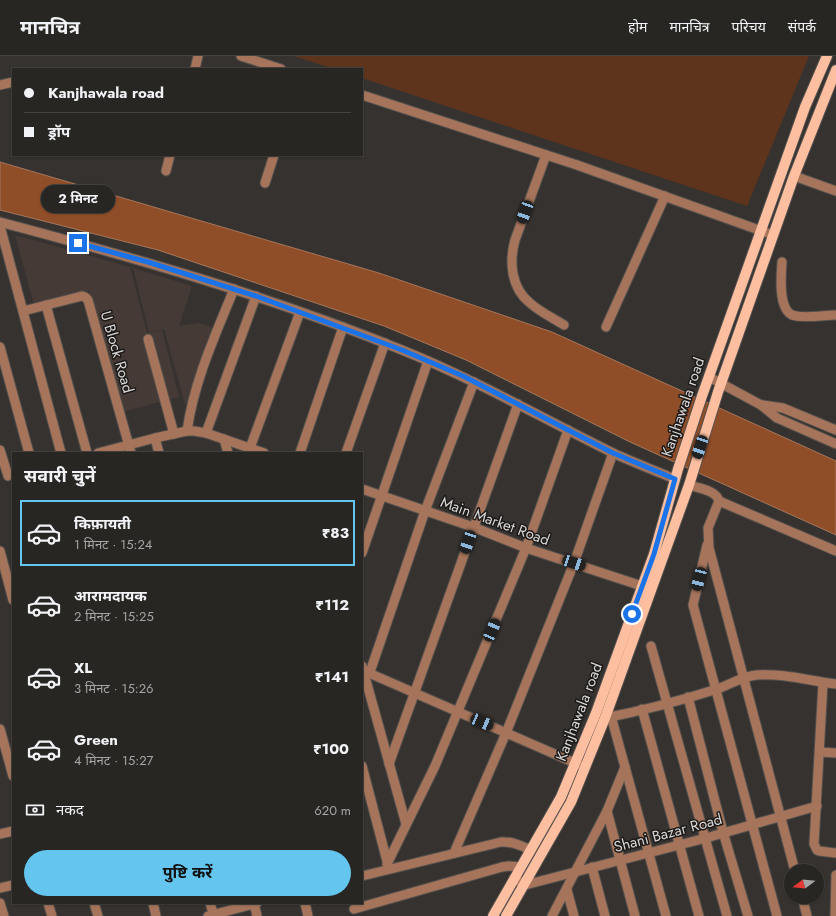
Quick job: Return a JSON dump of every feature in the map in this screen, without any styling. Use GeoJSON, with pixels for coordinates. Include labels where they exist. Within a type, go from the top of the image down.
{"type":"FeatureCollection","features":[{"type":"Feature","properties":{"kind":"main road","name":"Kanjhawala road"},"geometry":{"type":"LineString","coordinates":[[506,916],[571,802],[608,717],[647,587],[654,554],[676,474],[702,396],[805,107],[827,56]]}},
{"type":"Feature","properties":{"kind":"main road","name":"Kanjhawala road"},"geometry":{"type":"LineString","coordinates":[[493,916],[561,798],[596,713],[690,481],[721,384],[794,176],[836,70]]}},
{"type":"Feature","properties":{"kind":"street"},"geometry":{"type":"LineString","coordinates":[[195,68],[198,56]]}},
{"type":"Feature","properties":{"kind":"street"},"geometry":{"type":"LineString","coordinates":[[241,56],[278,68]]}},
{"type":"Feature","properties":{"kind":"street"},"geometry":{"type":"LineString","coordinates":[[0,85],[12,82]]}},
{"type":"Feature","properties":{"kind":"street"},"geometry":{"type":"LineString","coordinates":[[363,95],[546,155],[774,235]]}},
{"type":"Feature","properties":{"kind":"street"},"geometry":{"type":"LineString","coordinates":[[546,155],[515,240],[512,253],[512,265],[516,286],[522,295],[530,303],[564,325]]}},
{"type":"Feature","properties":{"kind":"street"},"geometry":{"type":"LineString","coordinates":[[166,171],[170,156]]}},
{"type":"Feature","properties":{"kind":"street"},"geometry":{"type":"LineString","coordinates":[[265,183],[274,156]]}},
{"type":"Feature","properties":{"kind":"street"},"geometry":{"type":"LineString","coordinates":[[794,176],[836,191]]}},
{"type":"Feature","properties":{"kind":"street"},"geometry":{"type":"LineString","coordinates":[[606,327],[665,196]]}},
{"type":"Feature","properties":{"kind":"street"},"geometry":{"type":"LineString","coordinates":[[0,222],[148,262],[256,296],[343,327],[428,361],[474,382],[613,453],[676,474]]}},
{"type":"Feature","properties":{"kind":"street"},"geometry":{"type":"LineString","coordinates":[[0,226],[61,452]]}},
{"type":"Feature","properties":{"kind":"street"},"geometry":{"type":"LineString","coordinates":[[782,262],[781,292],[787,309],[791,314],[801,317],[836,315]]}},
{"type":"Feature","properties":{"kind":"street"},"geometry":{"type":"LineString","coordinates":[[187,431],[193,398],[204,364],[234,290]]}},
{"type":"Feature","properties":{"kind":"street","name":"U Block Road"},"geometry":{"type":"LineString","coordinates":[[24,311],[82,296],[88,300],[130,449]]}},
{"type":"Feature","properties":{"kind":"street"},"geometry":{"type":"LineString","coordinates":[[206,433],[256,296]]}},
{"type":"Feature","properties":{"kind":"street"},"geometry":{"type":"LineString","coordinates":[[46,305],[87,452]]}},
{"type":"Feature","properties":{"kind":"street"},"geometry":{"type":"LineString","coordinates":[[250,448],[300,312]]}},
{"type":"Feature","properties":{"kind":"street"},"geometry":{"type":"LineString","coordinates":[[300,452],[343,327]]}},
{"type":"Feature","properties":{"kind":"street"},"geometry":{"type":"LineString","coordinates":[[148,340],[174,434]]}},
{"type":"Feature","properties":{"kind":"street"},"geometry":{"type":"LineString","coordinates":[[346,452],[385,343]]}},
{"type":"Feature","properties":{"kind":"street"},"geometry":{"type":"LineString","coordinates":[[0,347],[29,452]]}},
{"type":"Feature","properties":{"kind":"street"},"geometry":{"type":"LineString","coordinates":[[363,550],[428,361]]}},
{"type":"Feature","properties":{"kind":"street"},"geometry":{"type":"LineString","coordinates":[[709,377],[761,405],[778,418],[836,444]]}},
{"type":"Feature","properties":{"kind":"street"},"geometry":{"type":"LineString","coordinates":[[406,824],[364,669],[474,382]]}},
{"type":"Feature","properties":{"kind":"street"},"geometry":{"type":"LineString","coordinates":[[389,764],[518,404]]}},
{"type":"Feature","properties":{"kind":"street"},"geometry":{"type":"LineString","coordinates":[[761,405],[783,408],[836,430]]}},
{"type":"Feature","properties":{"kind":"street"},"geometry":{"type":"LineString","coordinates":[[388,866],[406,824],[435,766],[526,548],[568,430]]}},
{"type":"Feature","properties":{"kind":"street"},"geometry":{"type":"LineString","coordinates":[[106,452],[130,449],[155,438],[187,431],[206,433],[261,452]]}},
{"type":"Feature","properties":{"kind":"street"},"geometry":{"type":"LineString","coordinates":[[155,438],[159,452]]}},
{"type":"Feature","properties":{"kind":"street"},"geometry":{"type":"LineString","coordinates":[[224,439],[228,452]]}},
{"type":"Feature","properties":{"kind":"street"},"geometry":{"type":"LineString","coordinates":[[0,450],[7,477]]}},
{"type":"Feature","properties":{"kind":"street"},"geometry":{"type":"LineString","coordinates":[[454,853],[506,733],[574,563],[613,453]]}},
{"type":"Feature","properties":{"kind":"street"},"geometry":{"type":"LineString","coordinates":[[690,481],[715,494],[719,501],[836,551]]}},
{"type":"Feature","properties":{"kind":"street","name":"Main Market Road"},"geometry":{"type":"LineString","coordinates":[[363,489],[473,527],[526,548],[647,587]]}},
{"type":"Feature","properties":{"kind":"street"},"geometry":{"type":"LineString","coordinates":[[719,501],[708,528],[709,548],[792,864]]}},
{"type":"Feature","properties":{"kind":"street"},"geometry":{"type":"LineString","coordinates":[[709,540],[693,605],[777,916]]}},
{"type":"Feature","properties":{"kind":"street"},"geometry":{"type":"LineString","coordinates":[[0,551],[12,596]]}},
{"type":"Feature","properties":{"kind":"street"},"geometry":{"type":"LineString","coordinates":[[651,646],[727,916]]}},
{"type":"Feature","properties":{"kind":"street"},"geometry":{"type":"LineString","coordinates":[[364,669],[457,712],[585,767]]}},
{"type":"Feature","properties":{"kind":"street"},"geometry":{"type":"LineString","coordinates":[[666,916],[625,766],[608,717],[688,698],[756,675],[770,675],[836,684]]}},
{"type":"Feature","properties":{"kind":"street"},"geometry":{"type":"LineString","coordinates":[[823,683],[815,847],[819,851],[836,853]]}},
{"type":"Feature","properties":{"kind":"street"},"geometry":{"type":"LineString","coordinates":[[688,698],[723,832],[748,916]]}},
{"type":"Feature","properties":{"kind":"street"},"geometry":{"type":"LineString","coordinates":[[642,709],[698,916]]}},
{"type":"Feature","properties":{"kind":"street"},"geometry":{"type":"LineString","coordinates":[[0,729],[7,761],[12,774]]}},
{"type":"Feature","properties":{"kind":"street"},"geometry":{"type":"LineString","coordinates":[[820,752],[836,753]]}},
{"type":"Feature","properties":{"kind":"street"},"geometry":{"type":"LineString","coordinates":[[552,916],[567,890],[607,811],[625,766]]}},
{"type":"Feature","properties":{"kind":"street"},"geometry":{"type":"LineString","coordinates":[[363,770],[388,866]]}},
{"type":"Feature","properties":{"kind":"street","name":"Shani Bazar Road"},"geometry":{"type":"LineString","coordinates":[[525,885],[706,838],[817,806]]}},
{"type":"Feature","properties":{"kind":"street"},"geometry":{"type":"LineString","coordinates":[[607,811],[635,916]]}},
{"type":"Feature","properties":{"kind":"street"},"geometry":{"type":"LineString","coordinates":[[0,834],[12,831]]}},
{"type":"Feature","properties":{"kind":"street"},"geometry":{"type":"LineString","coordinates":[[363,876],[388,866],[501,842],[507,842],[531,850]]}},
{"type":"Feature","properties":{"kind":"street"},"geometry":{"type":"LineString","coordinates":[[354,909],[502,867],[521,867]]}},
{"type":"Feature","properties":{"kind":"street"},"geometry":{"type":"LineString","coordinates":[[592,867],[604,916]]}},
{"type":"Feature","properties":{"kind":"street"},"geometry":{"type":"LineString","coordinates":[[835,916],[836,875]]}},
{"type":"Feature","properties":{"kind":"street"},"geometry":{"type":"LineString","coordinates":[[514,878],[525,885]]}},
{"type":"Feature","properties":{"kind":"street"},"geometry":{"type":"LineString","coordinates":[[0,888],[12,885]]}},
{"type":"Feature","properties":{"kind":"street"},"geometry":{"type":"LineString","coordinates":[[567,890],[574,916]]}},
{"type":"Feature","properties":{"kind":"street"},"geometry":{"type":"LineString","coordinates":[[0,903],[4,916]]}},
{"type":"Feature","properties":{"kind":"street"},"geometry":{"type":"LineString","coordinates":[[48,904],[52,916]]}},
{"type":"Feature","properties":{"kind":"street"},"geometry":{"type":"LineString","coordinates":[[94,904],[98,916]]}},
{"type":"Feature","properties":{"kind":"street"},"geometry":{"type":"LineString","coordinates":[[153,904],[156,916]]}},
{"type":"Feature","properties":{"kind":"street"},"geometry":{"type":"LineString","coordinates":[[210,904],[212,916],[252,904]]}},
{"type":"Feature","properties":{"kind":"street"},"geometry":{"type":"LineString","coordinates":[[255,904],[257,916]]}},
{"type":"Feature","properties":{"kind":"street"},"geometry":{"type":"LineString","coordinates":[[305,904],[308,916]]}},
{"type":"Feature","properties":{"kind":"street"},"geometry":{"type":"LineString","coordinates":[[804,904],[807,916]]}},
{"type":"Feature","properties":{"kind":"shaded area"},"geometry":{"type":"Polygon","coordinates":[[[294,56],[809,56],[747,206],[363,78],[363,68],[331,68],[294,56]]]}},
{"type":"Feature","properties":{"kind":"shaded area"},"geometry":{"type":"Polygon","coordinates":[[[0,162],[379,273],[552,332],[836,461],[836,535],[630,442],[466,360],[384,326],[158,250],[0,210],[0,162]]]}},
{"type":"Feature","properties":{"kind":"shaded area"},"geometry":{"type":"Polygon","coordinates":[[[15,235],[130,267],[147,333],[162,330],[179,397],[122,412],[89,291],[34,305],[15,235]]]}},
{"type":"Feature","properties":{"kind":"shaded area"},"geometry":{"type":"Polygon","coordinates":[[[133,268],[192,286],[179,326],[199,323],[217,329],[192,403],[185,404],[164,329],[149,332],[133,268]]]}},
{"type":"Feature","properties":{"kind":"route"},"geometry":{"type":"LineString","coordinates":[[78,243],[148,262],[256,296],[330,322],[402,350],[463,376],[613,453],[675,479],[654,554],[632,614]]}}]}
